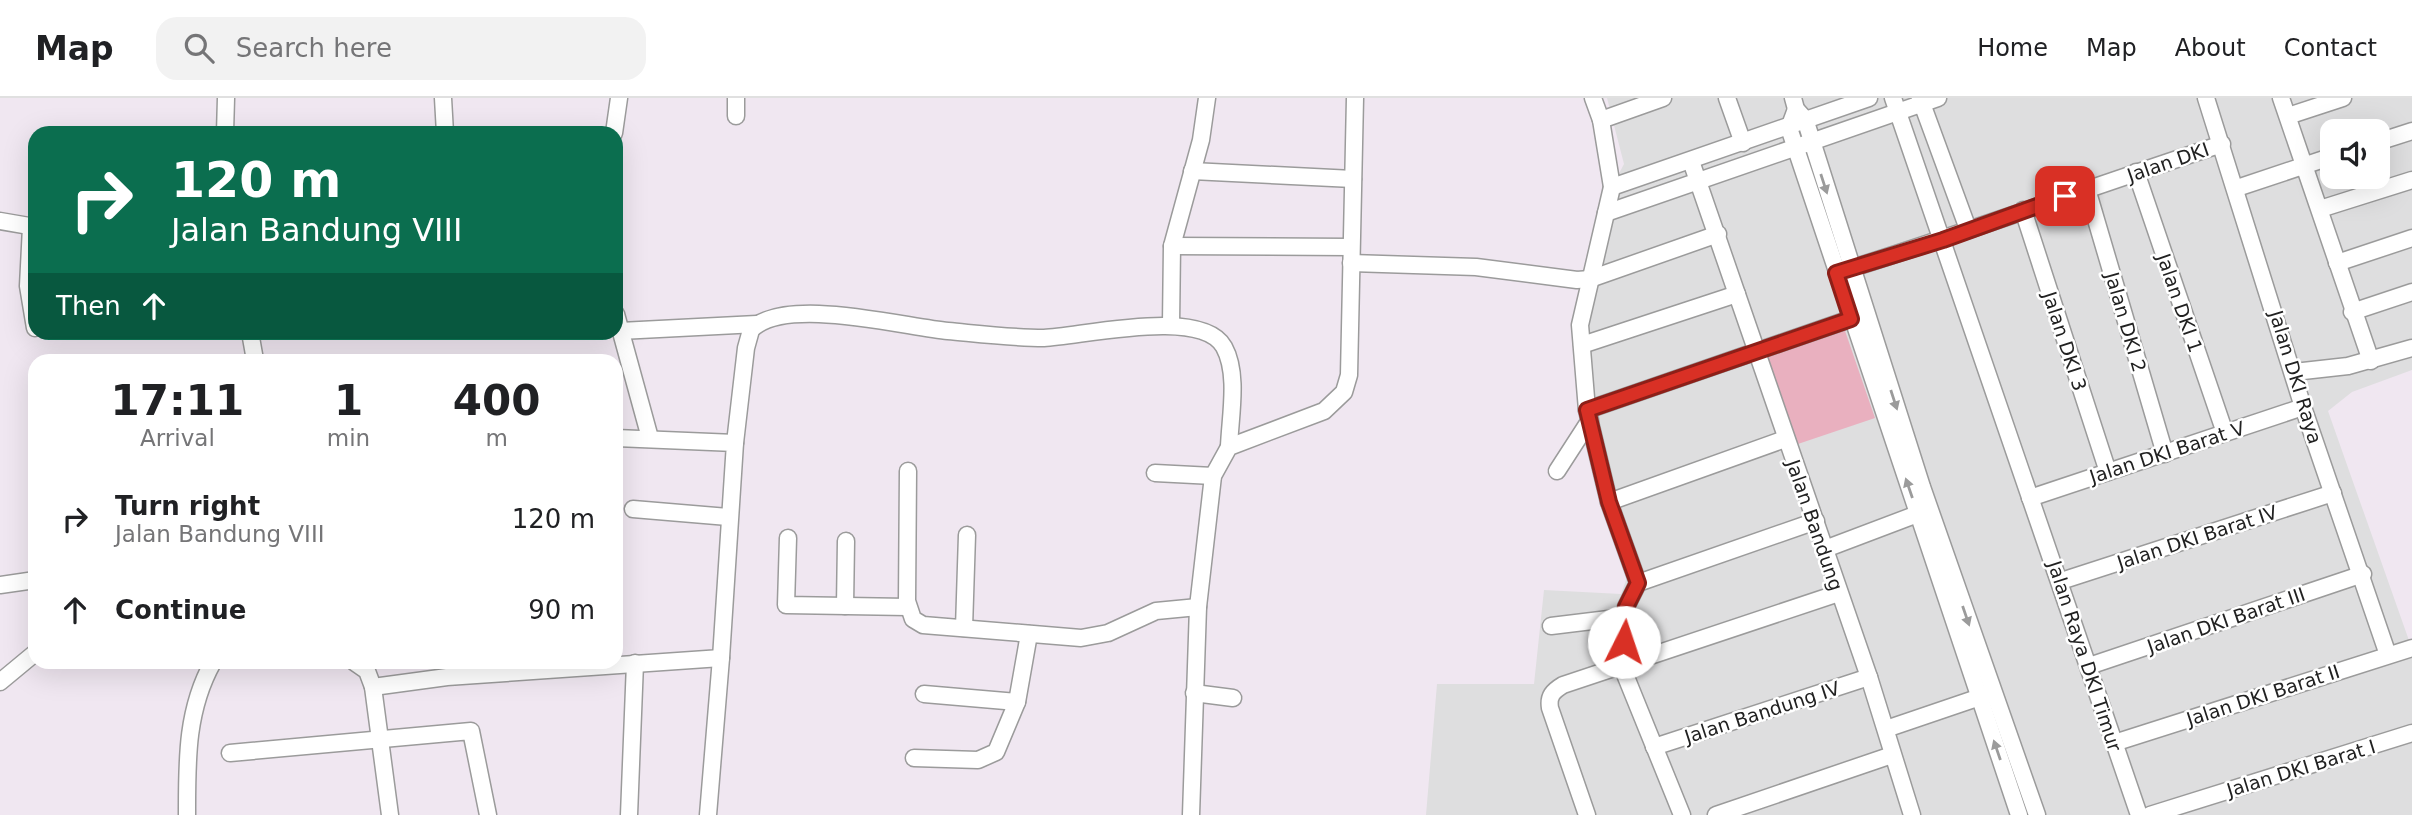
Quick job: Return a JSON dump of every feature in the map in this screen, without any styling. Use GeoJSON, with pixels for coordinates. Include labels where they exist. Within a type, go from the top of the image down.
{"type":"FeatureCollection","features":[{"type":"Feature","properties":{"kind":"street"},"geometry":{"type":"LineString","coordinates":[[225,126],[226,98]]}},
{"type":"Feature","properties":{"kind":"street"},"geometry":{"type":"LineString","coordinates":[[443,98],[445,126]]}},
{"type":"Feature","properties":{"kind":"street"},"geometry":{"type":"LineString","coordinates":[[615,126],[619,98]]}},
{"type":"Feature","properties":{"kind":"street"},"geometry":{"type":"LineString","coordinates":[[736,98],[736,116]]}},
{"type":"Feature","properties":{"kind":"street"},"geometry":{"type":"LineString","coordinates":[[1171,325],[1172,246],[1201,140],[1207,98]]}},
{"type":"Feature","properties":{"kind":"street"},"geometry":{"type":"LineString","coordinates":[[1229,447],[1324,411],[1344,392],[1349,375],[1355,98]]}},
{"type":"Feature","properties":{"kind":"street"},"geometry":{"type":"LineString","coordinates":[[1593,98],[1601,120],[1612,187],[1580,325],[1588,415],[1609,502],[1638,583]]}},
{"type":"Feature","properties":{"kind":"street"},"geometry":{"type":"LineString","coordinates":[[1601,120],[1663,98]]}},
{"type":"Feature","properties":{"kind":"street"},"geometry":{"type":"LineString","coordinates":[[1727,98],[1742,143]]}},
{"type":"Feature","properties":{"kind":"street"},"geometry":{"type":"LineString","coordinates":[[1798,108],[1869,98]]}},
{"type":"Feature","properties":{"kind":"street","name":"Jalan DKI Raya"},"geometry":{"type":"LineString","coordinates":[[2206,98],[2237,188],[2303,407],[2363,574],[2388,655]]}},
{"type":"Feature","properties":{"kind":"street"},"geometry":{"type":"LineString","coordinates":[[2281,98],[2352,312],[2371,361]]}},
{"type":"Feature","properties":{"kind":"street"},"geometry":{"type":"LineString","coordinates":[[2288,116],[2343,98]]}},
{"type":"Feature","properties":{"kind":"street"},"geometry":{"type":"LineString","coordinates":[[1606,213],[1804,144],[1895,105],[1927,100],[1968,229]]}},
{"type":"Feature","properties":{"kind":"street","name":"Jalan Raya DKI Timur"},"geometry":{"type":"LineString","coordinates":[[1895,105],[2061,581],[2139,815]]}},
{"type":"Feature","properties":{"kind":"street"},"geometry":{"type":"LineString","coordinates":[[1612,187],[1789,128],[1798,108]]}},
{"type":"Feature","properties":{"kind":"street"},"geometry":{"type":"LineString","coordinates":[[1798,108],[1804,144],[1843,271],[1986,695],[2018,815]]}},
{"type":"Feature","properties":{"kind":"street"},"geometry":{"type":"LineString","coordinates":[[1789,128],[1804,144]]}},
{"type":"Feature","properties":{"kind":"street"},"geometry":{"type":"LineString","coordinates":[[2390,138],[2412,131]]}},
{"type":"Feature","properties":{"kind":"street","name":"Jalan DKI"},"geometry":{"type":"LineString","coordinates":[[1843,271],[1943,240],[2023,210],[2222,144]]}},
{"type":"Feature","properties":{"kind":"street"},"geometry":{"type":"LineString","coordinates":[[2237,188],[2320,160]]}},
{"type":"Feature","properties":{"kind":"street","name":"Jalan Bandung"},"geometry":{"type":"LineString","coordinates":[[1691,161],[1700,180],[1784,439],[1816,521],[1869,677],[1912,815]]}},
{"type":"Feature","properties":{"kind":"street"},"geometry":{"type":"LineString","coordinates":[[1192,171],[1353,179]]}},
{"type":"Feature","properties":{"kind":"street","name":"Jalan DKI 1"},"geometry":{"type":"LineString","coordinates":[[2136,173],[2225,433]]}},
{"type":"Feature","properties":{"kind":"street"},"geometry":{"type":"LineString","coordinates":[[2320,209],[2412,180]]}},
{"type":"Feature","properties":{"kind":"street","name":"Jalan DKI 2"},"geometry":{"type":"LineString","coordinates":[[2087,189],[2165,454]]}},
{"type":"Feature","properties":{"kind":"street","name":"Jalan DKI 3"},"geometry":{"type":"LineString","coordinates":[[2023,210],[2108,472]]}},
{"type":"Feature","properties":{"kind":"street"},"geometry":{"type":"LineString","coordinates":[[0,220],[28,226]]}},
{"type":"Feature","properties":{"kind":"street"},"geometry":{"type":"LineString","coordinates":[[1172,246],[1351,255],[1533,273],[1568,280],[1590,279],[1718,234]]}},
{"type":"Feature","properties":{"kind":"street"},"geometry":{"type":"LineString","coordinates":[[2337,263],[2412,238]]}},
{"type":"Feature","properties":{"kind":"street"},"geometry":{"type":"LineString","coordinates":[[2352,312],[2412,292]]}},
{"type":"Feature","properties":{"kind":"street"},"geometry":{"type":"LineString","coordinates":[[1582,345],[1737,294]]}},
{"type":"Feature","properties":{"kind":"street"},"geometry":{"type":"LineString","coordinates":[[623,331],[757,324],[772,318],[837,314],[931,329],[1044,338],[1171,325],[1206,332],[1217,338],[1223,346],[1231,371],[1229,447],[1213,476],[1198,607],[1191,815]]}},
{"type":"Feature","properties":{"kind":"street"},"geometry":{"type":"LineString","coordinates":[[1557,471],[1588,415],[1859,316]]}},
{"type":"Feature","properties":{"kind":"street"},"geometry":{"type":"LineString","coordinates":[[708,815],[735,443],[747,338],[757,324]]}},
{"type":"Feature","properties":{"kind":"street"},"geometry":{"type":"LineString","coordinates":[[623,340],[650,438]]}},
{"type":"Feature","properties":{"kind":"street"},"geometry":{"type":"LineString","coordinates":[[2294,372],[2371,361],[2412,348]]}},
{"type":"Feature","properties":{"kind":"street","name":"Jalan DKI Barat V"},"geometry":{"type":"LineString","coordinates":[[2030,498],[2303,407]]}},
{"type":"Feature","properties":{"kind":"street"},"geometry":{"type":"LineString","coordinates":[[623,438],[735,443]]}},
{"type":"Feature","properties":{"kind":"street"},"geometry":{"type":"LineString","coordinates":[[1609,502],[1784,439]]}},
{"type":"Feature","properties":{"kind":"street"},"geometry":{"type":"LineString","coordinates":[[908,471],[908,607],[913,619],[923,625],[1095,637],[1156,611],[1198,607]]}},
{"type":"Feature","properties":{"kind":"street"},"geometry":{"type":"LineString","coordinates":[[1155,473],[1213,476]]}},
{"type":"Feature","properties":{"kind":"street","name":"Jalan DKI Barat IV"},"geometry":{"type":"LineString","coordinates":[[2061,581],[2333,493]]}},
{"type":"Feature","properties":{"kind":"street"},"geometry":{"type":"LineString","coordinates":[[634,509],[729,517]]}},
{"type":"Feature","properties":{"kind":"street"},"geometry":{"type":"LineString","coordinates":[[1825,549],[1924,512]]}},
{"type":"Feature","properties":{"kind":"street"},"geometry":{"type":"LineString","coordinates":[[1682,815],[1622,667],[1625,617],[1629,600],[1638,583],[1816,521]]}},
{"type":"Feature","properties":{"kind":"street"},"geometry":{"type":"LineString","coordinates":[[964,628],[967,535]]}},
{"type":"Feature","properties":{"kind":"street"},"geometry":{"type":"LineString","coordinates":[[788,538],[786,605],[908,607]]}},
{"type":"Feature","properties":{"kind":"street"},"geometry":{"type":"LineString","coordinates":[[845,606],[846,541]]}},
{"type":"Feature","properties":{"kind":"street","name":"Jalan DKI Barat III"},"geometry":{"type":"LineString","coordinates":[[2089,666],[2363,574]]}},
{"type":"Feature","properties":{"kind":"street"},"geometry":{"type":"LineString","coordinates":[[0,585],[28,581]]}},
{"type":"Feature","properties":{"kind":"street"},"geometry":{"type":"LineString","coordinates":[[1587,815],[1549,701],[1553,691],[1563,685],[1839,593]]}},
{"type":"Feature","properties":{"kind":"street"},"geometry":{"type":"LineString","coordinates":[[1551,626],[1625,617]]}},
{"type":"Feature","properties":{"kind":"street"},"geometry":{"type":"LineString","coordinates":[[914,758],[961,761],[990,757],[996,752],[1017,702],[1030,634]]}},
{"type":"Feature","properties":{"kind":"street","name":"Jalan DKI Barat II"},"geometry":{"type":"LineString","coordinates":[[2114,743],[2412,648]]}},
{"type":"Feature","properties":{"kind":"street"},"geometry":{"type":"LineString","coordinates":[[623,663],[721,658]]}},
{"type":"Feature","properties":{"kind":"street"},"geometry":{"type":"LineString","coordinates":[[0,682],[28,659]]}},
{"type":"Feature","properties":{"kind":"street"},"geometry":{"type":"LineString","coordinates":[[629,815],[635,663]]}},
{"type":"Feature","properties":{"kind":"street"},"geometry":{"type":"LineString","coordinates":[[187,815],[187,749],[197,694],[210,669]]}},
{"type":"Feature","properties":{"kind":"street"},"geometry":{"type":"LineString","coordinates":[[364,669],[373,687],[390,815]]}},
{"type":"Feature","properties":{"kind":"street"},"geometry":{"type":"LineString","coordinates":[[373,687],[446,669]]}},
{"type":"Feature","properties":{"kind":"street","name":"Jalan Bandung IV"},"geometry":{"type":"LineString","coordinates":[[1654,747],[1869,677]]}},
{"type":"Feature","properties":{"kind":"street"},"geometry":{"type":"LineString","coordinates":[[1194,693],[1233,698]]}},
{"type":"Feature","properties":{"kind":"street"},"geometry":{"type":"LineString","coordinates":[[924,694],[1017,702]]}},
{"type":"Feature","properties":{"kind":"street"},"geometry":{"type":"LineString","coordinates":[[1886,729],[1986,695]]}},
{"type":"Feature","properties":{"kind":"street"},"geometry":{"type":"LineString","coordinates":[[1986,695],[2037,815]]}},
{"type":"Feature","properties":{"kind":"street"},"geometry":{"type":"LineString","coordinates":[[230,753],[473,732],[488,815]]}},
{"type":"Feature","properties":{"kind":"street","name":"Jalan DKI Barat I"},"geometry":{"type":"LineString","coordinates":[[2150,815],[2412,733]]}},
{"type":"Feature","properties":{"kind":"street"},"geometry":{"type":"LineString","coordinates":[[1716,815],[1892,755]]}},
{"type":"Feature","properties":{"kind":"shaded area"},"geometry":{"type":"Polygon","coordinates":[[[1607,98],[2412,98],[2412,370],[2352,392],[2328,411],[2412,649],[2412,815],[1426,815],[1437,684],[1534,684],[1544,590],[1621,594],[1629,572],[1592,466],[1578,303],[1612,187],[1624,164],[1607,98]]]}},
{"type":"Feature","properties":{"kind":"shaded area"},"geometry":{"type":"Polygon","coordinates":[[[1843,325],[1875,418],[1792,446],[1759,355],[1843,325]]]}},
{"type":"Feature","properties":{"kind":"route"},"geometry":{"type":"LineString","coordinates":[[1624,642],[1626,607],[1638,583],[1609,502],[1587,410],[1851,319],[1836,273],[1943,240],[2065,196]]}}]}
